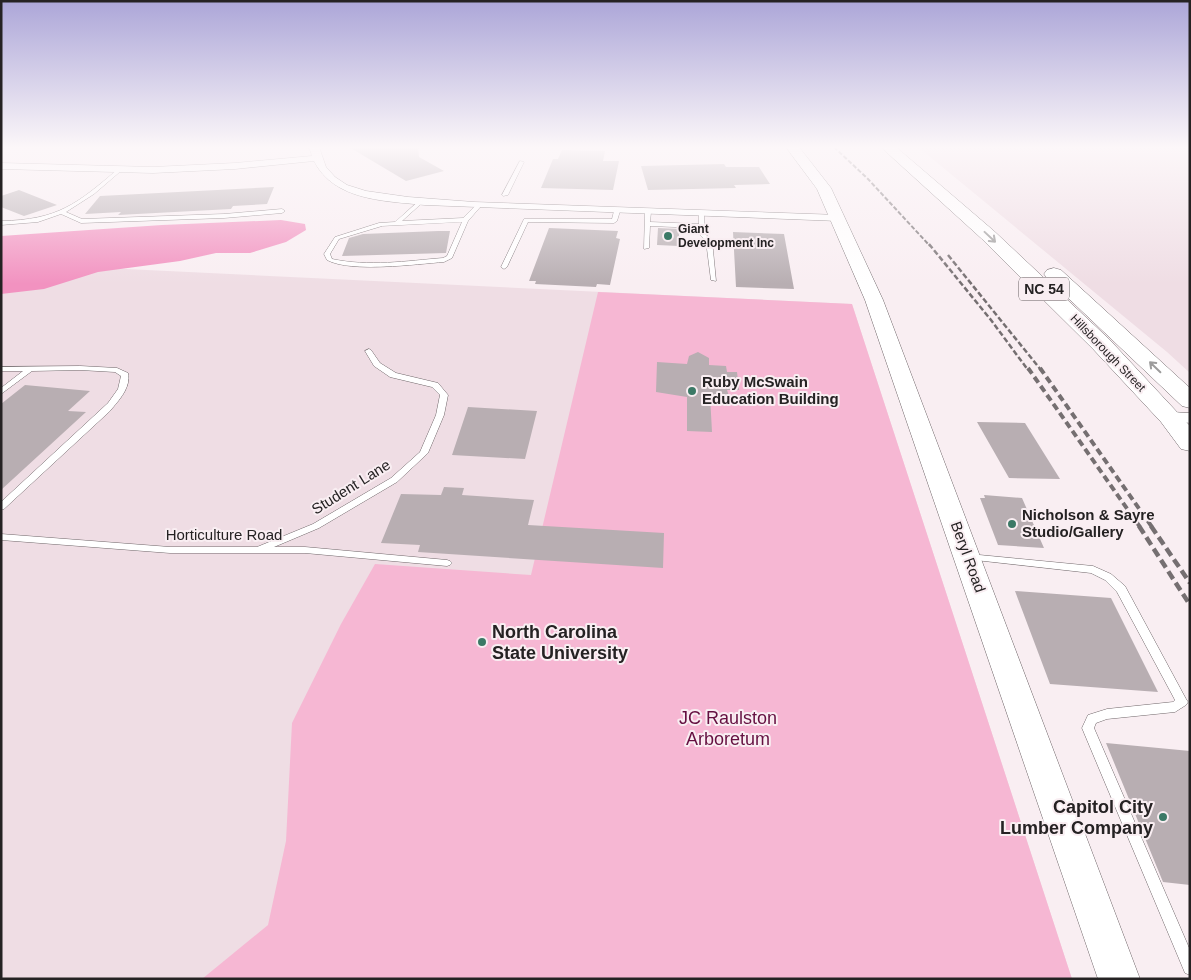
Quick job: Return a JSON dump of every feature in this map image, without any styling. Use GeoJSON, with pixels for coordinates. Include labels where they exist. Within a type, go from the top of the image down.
{"type":"FeatureCollection","features":[{"type":"Feature","properties":{"kind":"main road","name":"Hillsborough Street"},"geometry":{"type":"LineString","coordinates":[[940,193],[988,235],[1101,344],[1170,417],[1190,443]]}},
{"type":"Feature","properties":{"kind":"main road","name":"Hillsborough Street"},"geometry":{"type":"LineString","coordinates":[[961,193],[1014,236],[1190,401]]}},
{"type":"Feature","properties":{"kind":"street"},"geometry":{"type":"LineString","coordinates":[[362,193],[420,202],[839,218]]}},
{"type":"Feature","properties":{"kind":"street","name":"Beryl Road"},"geometry":{"type":"LineString","coordinates":[[826,193],[839,218],[900,367],[1119,979]]}},
{"type":"Feature","properties":{"kind":"street"},"geometry":{"type":"LineString","coordinates":[[1170,417],[1190,418]]}},
{"type":"Feature","properties":{"kind":"lane"},"geometry":{"type":"LineString","coordinates":[[1,223],[47,219],[63,213],[92,193]]}},
{"type":"Feature","properties":{"kind":"lane"},"geometry":{"type":"LineString","coordinates":[[397,223],[420,202]]}},
{"type":"Feature","properties":{"kind":"lane"},"geometry":{"type":"LineString","coordinates":[[465,220],[381,224],[337,238],[327,254],[330,260],[341,264],[444,260],[450,257],[465,220],[479,205]]}},
{"type":"Feature","properties":{"kind":"lane"},"geometry":{"type":"LineString","coordinates":[[504,267],[531,207]]}},
{"type":"Feature","properties":{"kind":"lane"},"geometry":{"type":"LineString","coordinates":[[63,213],[81,221],[224,216],[282,211]]}},
{"type":"Feature","properties":{"kind":"lane"},"geometry":{"type":"LineString","coordinates":[[526,220],[614,221],[617,211]]}},
{"type":"Feature","properties":{"kind":"lane"},"geometry":{"type":"LineString","coordinates":[[646,248],[648,212]]}},
{"type":"Feature","properties":{"kind":"lane"},"geometry":{"type":"LineString","coordinates":[[702,214],[702,234],[709,240],[714,280]]}},
{"type":"Feature","properties":{"kind":"lane"},"geometry":{"type":"LineString","coordinates":[[648,224],[702,226]]}},
{"type":"Feature","properties":{"kind":"lane","name":"Student Lane"},"geometry":{"type":"LineString","coordinates":[[258,549],[316,526],[394,480],[424,453],[440,415],[444,395],[435,386],[393,375],[377,364],[369,351]]}},
{"type":"Feature","properties":{"kind":"lane"},"geometry":{"type":"LineString","coordinates":[[1,369],[80,368],[117,370],[125,375],[125,383],[121,393],[108,409],[1,507]]}},
{"type":"Feature","properties":{"kind":"lane"},"geometry":{"type":"LineString","coordinates":[[1,392],[31,369]]}},
{"type":"Feature","properties":{"kind":"lane","name":"Horticulture Road"},"geometry":{"type":"LineString","coordinates":[[1,537],[170,550],[258,549],[352,553],[447,563]]}},
{"type":"Feature","properties":{"kind":"lane"},"geometry":{"type":"LineString","coordinates":[[968,557],[1093,570],[1108,578],[1122,589],[1182,702],[1175,707],[1107,714],[1092,719],[1088,728],[1190,968]]}},
{"type":"Feature","properties":{"kind":"shaded area"},"geometry":{"type":"Polygon","coordinates":[[[974,193],[1190,193],[1190,373],[974,193]]]}},
{"type":"Feature","properties":{"kind":"shaded area"},"geometry":{"type":"Polygon","coordinates":[[[281,220],[305,224],[306,230],[286,242],[250,253],[216,253],[180,261],[98,272],[44,289],[1,294],[1,236],[162,225],[281,220]]]}},
{"type":"Feature","properties":{"kind":"shaded area","name":"North Carolina State University"},"geometry":{"type":"Polygon","coordinates":[[[1,263],[852,304],[1072,979],[1,979],[1,263]]]}},
{"type":"Feature","properties":{"kind":"green space","name":"JC Raulston Arboretum"},"geometry":{"type":"Polygon","coordinates":[[[598,292],[852,304],[1072,979],[202,979],[268,925],[286,841],[292,723],[341,624],[375,564],[531,575],[598,292]]]}},
{"type":"Feature","properties":{"kind":"building"},"geometry":{"type":"Polygon","coordinates":[[[11,193],[26,193],[57,205],[24,216],[1,207],[1,196],[11,193]]]}},
{"type":"Feature","properties":{"kind":"building"},"geometry":{"type":"Polygon","coordinates":[[[163,193],[272,193],[267,204],[233,206],[231,209],[118,215],[121,212],[85,214],[100,196],[163,193]]]}},
{"type":"Feature","properties":{"kind":"building"},"geometry":{"type":"Polygon","coordinates":[[[549,228],[618,231],[616,238],[620,239],[610,285],[597,284],[596,287],[535,284],[536,281],[529,281],[549,228]]]}},
{"type":"Feature","properties":{"kind":"building","name":"Giant Development Inc"},"geometry":{"type":"Polygon","coordinates":[[[658,228],[679,229],[679,246],[657,245],[658,228]]]}},
{"type":"Feature","properties":{"kind":"building"},"geometry":{"type":"Polygon","coordinates":[[[450,231],[446,253],[342,256],[349,238],[363,234],[450,231]]]}},
{"type":"Feature","properties":{"kind":"building"},"geometry":{"type":"Polygon","coordinates":[[[733,232],[784,234],[794,289],[736,287],[733,232]]]}},
{"type":"Feature","properties":{"kind":"building","name":"Ruby McSwain Education Building"},"geometry":{"type":"Polygon","coordinates":[[[698,352],[709,358],[709,365],[726,366],[727,372],[737,372],[739,390],[727,390],[729,396],[710,395],[712,432],[687,431],[687,397],[656,392],[657,362],[687,364],[689,356],[698,352]]]}},
{"type":"Feature","properties":{"kind":"building"},"geometry":{"type":"Polygon","coordinates":[[[25,385],[90,391],[68,411],[86,412],[1,490],[1,404],[25,385]]]}},
{"type":"Feature","properties":{"kind":"building"},"geometry":{"type":"Polygon","coordinates":[[[468,407],[537,411],[525,459],[452,455],[468,407]]]}},
{"type":"Feature","properties":{"kind":"building"},"geometry":{"type":"Polygon","coordinates":[[[977,422],[1025,423],[1060,479],[1009,478],[977,422]]]}},
{"type":"Feature","properties":{"kind":"building"},"geometry":{"type":"Polygon","coordinates":[[[444,487],[464,488],[462,495],[534,500],[528,525],[664,533],[663,568],[418,552],[420,545],[381,543],[401,494],[441,495],[444,487]]]}},
{"type":"Feature","properties":{"kind":"building","name":"Nicholson & Sayre Studio/Gallery"},"geometry":{"type":"Polygon","coordinates":[[[984,495],[1022,498],[1044,548],[998,545],[980,498],[985,498],[984,495]]]}},
{"type":"Feature","properties":{"kind":"building"},"geometry":{"type":"Polygon","coordinates":[[[1015,591],[1111,598],[1158,692],[1050,684],[1015,591]]]}},
{"type":"Feature","properties":{"kind":"building","name":"Capitol City Lumber Company"},"geometry":{"type":"Polygon","coordinates":[[[1106,743],[1190,751],[1190,885],[1163,882],[1106,743]]]}},
{"type":"Feature","properties":{"kind":"railway"},"geometry":{"type":"LineString","coordinates":[[881,193],[930,246]]}},
{"type":"Feature","properties":{"kind":"railway"},"geometry":{"type":"LineString","coordinates":[[929,244],[991,320],[1028,370]]}},
{"type":"Feature","properties":{"kind":"railway"},"geometry":{"type":"LineString","coordinates":[[948,255],[1041,370]]}},
{"type":"Feature","properties":{"kind":"railway"},"geometry":{"type":"LineString","coordinates":[[1028,368],[1140,527]]}},
{"type":"Feature","properties":{"kind":"railway"},"geometry":{"type":"LineString","coordinates":[[1040,368],[1152,527]]}},
{"type":"Feature","properties":{"kind":"railway"},"geometry":{"type":"LineString","coordinates":[[1139,526],[1190,605]]}},
{"type":"Feature","properties":{"kind":"railway"},"geometry":{"type":"LineString","coordinates":[[1151,526],[1190,583]]}},
{"type":"Feature","properties":{"kind":"place","name":"Giant Development Inc"},"geometry":{"type":"Point","coordinates":[668,236]}},
{"type":"Feature","properties":{"kind":"place","name":"Ruby McSwain Education Building"},"geometry":{"type":"Point","coordinates":[692,391]}},
{"type":"Feature","properties":{"kind":"place","name":"Nicholson & Sayre Studio/Gallery"},"geometry":{"type":"Point","coordinates":[1012,524]}},
{"type":"Feature","properties":{"kind":"place","name":"North Carolina State University"},"geometry":{"type":"Point","coordinates":[482,642]}},
{"type":"Feature","properties":{"kind":"place","name":"Capitol City Lumber Company"},"geometry":{"type":"Point","coordinates":[1163,817]}}]}
